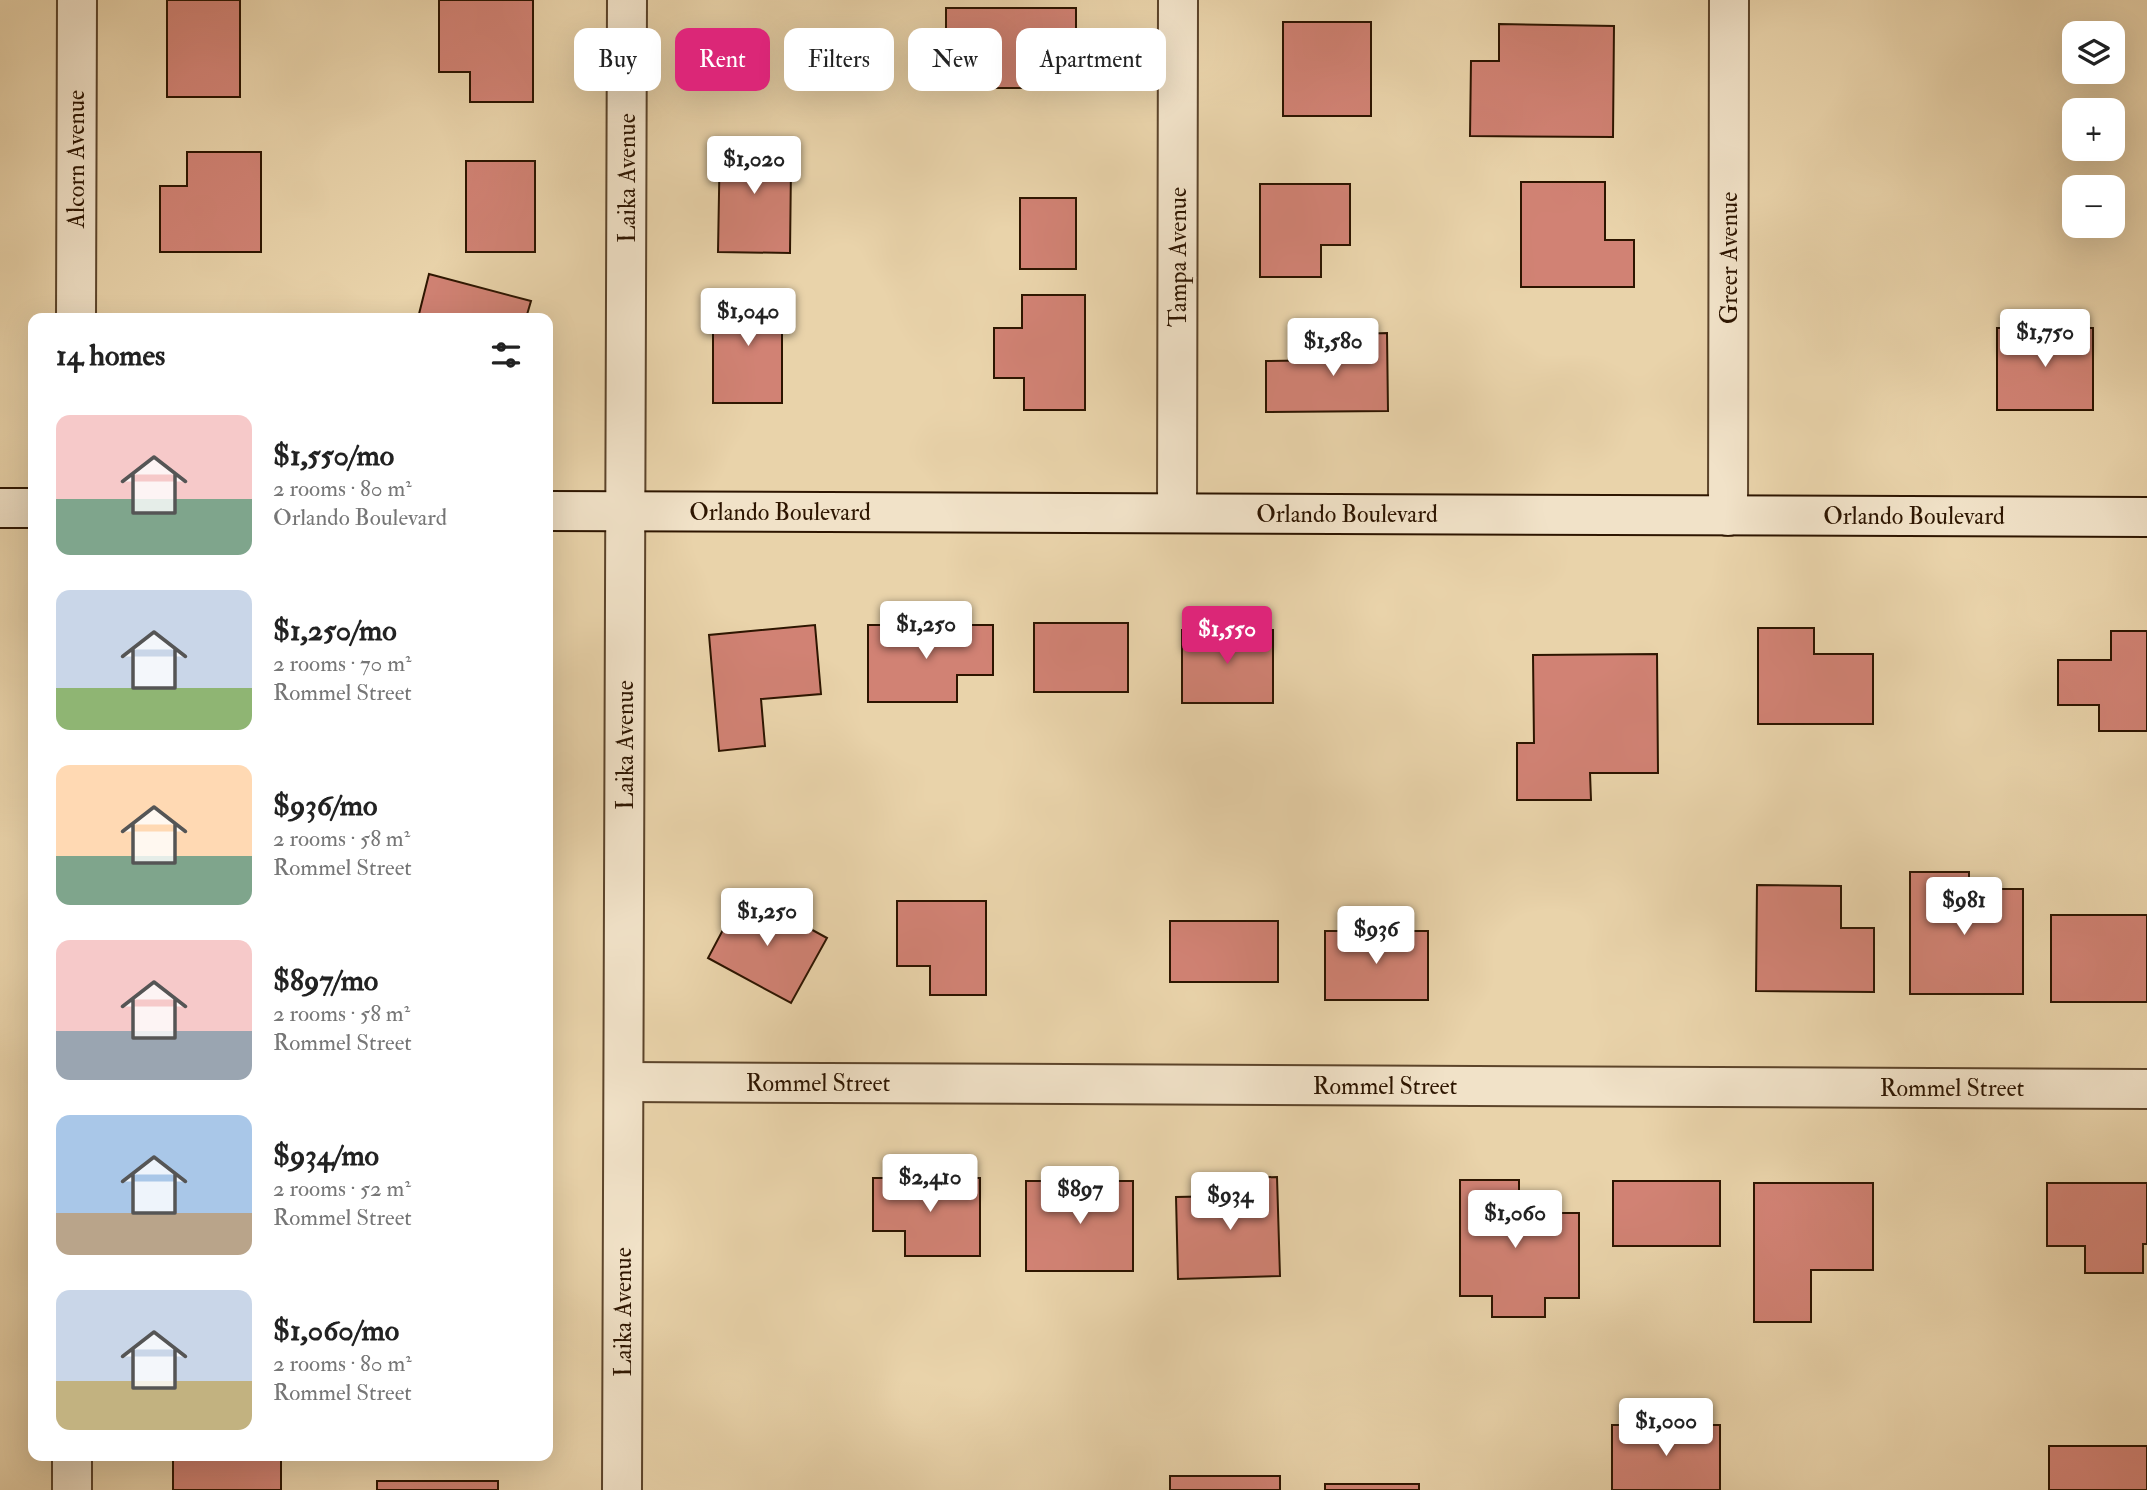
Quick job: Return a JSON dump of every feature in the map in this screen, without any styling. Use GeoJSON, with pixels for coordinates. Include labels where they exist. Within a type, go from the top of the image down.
{"type":"FeatureCollection","features":[{"type":"Feature","properties":{"kind":"street","name":"Alcorn Avenue"},"geometry":{"type":"LineString","coordinates":[[76,313],[77,0]]}},
{"type":"Feature","properties":{"kind":"street","name":"Laika Avenue"},"geometry":{"type":"LineString","coordinates":[[622,1490],[627,0]]}},
{"type":"Feature","properties":{"kind":"street","name":"Tampa Avenue"},"geometry":{"type":"LineString","coordinates":[[1177,513],[1178,0]]}},
{"type":"Feature","properties":{"kind":"street","name":"Greer Avenue"},"geometry":{"type":"LineString","coordinates":[[1728,516],[1729,0]]}},
{"type":"Feature","properties":{"kind":"street"},"geometry":{"type":"LineString","coordinates":[[0,508],[28,508]]}},
{"type":"Feature","properties":{"kind":"street","name":"Orlando Boulevard"},"geometry":{"type":"LineString","coordinates":[[553,511],[2147,517]]}},
{"type":"Feature","properties":{"kind":"street","name":"Rommel Street"},"geometry":{"type":"LineString","coordinates":[[624,1082],[2147,1089]]}},
{"type":"Feature","properties":{"kind":"street"},"geometry":{"type":"LineString","coordinates":[[72,1461],[72,1490]]}},
{"type":"Feature","properties":{"kind":"building"},"geometry":{"type":"Polygon","coordinates":[[[167,0],[240,0],[240,97],[167,97],[167,0]]]}},
{"type":"Feature","properties":{"kind":"building"},"geometry":{"type":"Polygon","coordinates":[[[439,0],[533,0],[533,102],[470,102],[470,72],[439,72],[439,0]]]}},
{"type":"Feature","properties":{"kind":"building"},"geometry":{"type":"Polygon","coordinates":[[[946,8],[1076,8],[1076,28],[1016,28],[1016,88],[1002,88],[1002,28],[946,28],[946,8]]]}},
{"type":"Feature","properties":{"kind":"building"},"geometry":{"type":"Polygon","coordinates":[[[1283,22],[1371,22],[1371,116],[1283,116],[1283,22]]]}},
{"type":"Feature","properties":{"kind":"building"},"geometry":{"type":"Polygon","coordinates":[[[1499,24],[1614,26],[1613,137],[1470,136],[1471,61],[1499,61],[1499,24]]]}},
{"type":"Feature","properties":{"kind":"building"},"geometry":{"type":"Polygon","coordinates":[[[720,137],[787,139],[787,164],[791,165],[790,253],[718,252],[720,137]]]}},
{"type":"Feature","properties":{"kind":"building"},"geometry":{"type":"Polygon","coordinates":[[[187,152],[261,152],[261,252],[160,252],[160,186],[187,186],[187,152]]]}},
{"type":"Feature","properties":{"kind":"building"},"geometry":{"type":"Polygon","coordinates":[[[466,161],[535,161],[535,252],[466,252],[466,161]]]}},
{"type":"Feature","properties":{"kind":"building"},"geometry":{"type":"Polygon","coordinates":[[[1521,182],[1605,182],[1605,240],[1634,240],[1634,287],[1521,287],[1521,182]]]}},
{"type":"Feature","properties":{"kind":"building"},"geometry":{"type":"Polygon","coordinates":[[[1260,184],[1350,184],[1350,245],[1321,245],[1321,277],[1260,277],[1260,184]]]}},
{"type":"Feature","properties":{"kind":"building"},"geometry":{"type":"Polygon","coordinates":[[[1020,198],[1076,198],[1076,269],[1020,269],[1020,198]]]}},
{"type":"Feature","properties":{"kind":"building"},"geometry":{"type":"Polygon","coordinates":[[[429,274],[531,301],[527,313],[419,313],[429,274]]]}},
{"type":"Feature","properties":{"kind":"building"},"geometry":{"type":"Polygon","coordinates":[[[713,293],[782,293],[782,403],[713,403],[713,293]]]}},
{"type":"Feature","properties":{"kind":"building"},"geometry":{"type":"Polygon","coordinates":[[[1022,295],[1085,295],[1085,410],[1024,410],[1024,378],[994,378],[994,328],[1022,328],[1022,295]]]}},
{"type":"Feature","properties":{"kind":"building"},"geometry":{"type":"Polygon","coordinates":[[[1997,328],[2093,328],[2093,410],[1997,410],[1997,328]]]}},
{"type":"Feature","properties":{"kind":"building"},"geometry":{"type":"Polygon","coordinates":[[[1387,333],[1388,411],[1266,412],[1266,361],[1327,360],[1326,335],[1387,333]]]}},
{"type":"Feature","properties":{"kind":"building"},"geometry":{"type":"Polygon","coordinates":[[[1034,623],[1128,623],[1128,692],[1034,692],[1034,623]]]}},
{"type":"Feature","properties":{"kind":"building"},"geometry":{"type":"Polygon","coordinates":[[[815,625],[821,694],[761,699],[765,746],[719,751],[709,635],[815,625]]]}},
{"type":"Feature","properties":{"kind":"building"},"geometry":{"type":"Polygon","coordinates":[[[868,625],[993,625],[993,675],[957,675],[957,702],[868,702],[868,625]]]}},
{"type":"Feature","properties":{"kind":"building"},"geometry":{"type":"Polygon","coordinates":[[[1758,628],[1814,628],[1814,654],[1873,654],[1873,724],[1758,724],[1758,628]]]}},
{"type":"Feature","properties":{"kind":"building"},"geometry":{"type":"Polygon","coordinates":[[[1182,630],[1273,630],[1273,703],[1182,703],[1182,630]]]}},
{"type":"Feature","properties":{"kind":"building"},"geometry":{"type":"Polygon","coordinates":[[[2111,631],[2147,631],[2147,731],[2099,731],[2099,705],[2058,705],[2058,660],[2111,660],[2111,631]]]}},
{"type":"Feature","properties":{"kind":"building"},"geometry":{"type":"Polygon","coordinates":[[[1657,654],[1658,773],[1590,773],[1591,800],[1517,800],[1517,743],[1534,743],[1533,655],[1657,654]]]}},
{"type":"Feature","properties":{"kind":"building"},"geometry":{"type":"Polygon","coordinates":[[[1910,872],[1969,872],[1969,889],[2023,889],[2023,994],[1910,994],[1910,872]]]}},
{"type":"Feature","properties":{"kind":"building"},"geometry":{"type":"Polygon","coordinates":[[[1757,885],[1841,886],[1841,928],[1874,928],[1874,992],[1756,991],[1757,885]]]}},
{"type":"Feature","properties":{"kind":"building"},"geometry":{"type":"Polygon","coordinates":[[[743,892],[827,938],[791,1003],[708,958],[743,892]]]}},
{"type":"Feature","properties":{"kind":"building"},"geometry":{"type":"Polygon","coordinates":[[[897,901],[986,901],[986,995],[930,995],[930,966],[897,966],[897,901]]]}},
{"type":"Feature","properties":{"kind":"building"},"geometry":{"type":"Polygon","coordinates":[[[2051,915],[2147,915],[2147,1002],[2051,1002],[2051,915]]]}},
{"type":"Feature","properties":{"kind":"building"},"geometry":{"type":"Polygon","coordinates":[[[1170,921],[1278,921],[1278,982],[1170,982],[1170,921]]]}},
{"type":"Feature","properties":{"kind":"building"},"geometry":{"type":"Polygon","coordinates":[[[1325,931],[1428,931],[1428,1000],[1325,1000],[1325,931]]]}},
{"type":"Feature","properties":{"kind":"building"},"geometry":{"type":"Polygon","coordinates":[[[1277,1177],[1280,1276],[1178,1279],[1176,1197],[1226,1196],[1226,1178],[1277,1177]]]}},
{"type":"Feature","properties":{"kind":"building"},"geometry":{"type":"Polygon","coordinates":[[[873,1178],[980,1178],[980,1256],[905,1256],[905,1231],[873,1231],[873,1178]]]}},
{"type":"Feature","properties":{"kind":"building"},"geometry":{"type":"Polygon","coordinates":[[[1460,1180],[1519,1180],[1519,1213],[1579,1213],[1579,1298],[1545,1298],[1545,1317],[1492,1317],[1492,1296],[1460,1296],[1460,1180]]]}},
{"type":"Feature","properties":{"kind":"building"},"geometry":{"type":"Polygon","coordinates":[[[1026,1181],[1133,1181],[1133,1271],[1026,1271],[1026,1181]]]}},
{"type":"Feature","properties":{"kind":"building"},"geometry":{"type":"Polygon","coordinates":[[[1613,1181],[1720,1181],[1720,1246],[1613,1246],[1613,1181]]]}},
{"type":"Feature","properties":{"kind":"building"},"geometry":{"type":"Polygon","coordinates":[[[1754,1183],[1873,1183],[1873,1270],[1811,1270],[1811,1322],[1754,1322],[1754,1183]]]}},
{"type":"Feature","properties":{"kind":"building"},"geometry":{"type":"Polygon","coordinates":[[[2047,1183],[2147,1183],[2147,1244],[2143,1244],[2143,1273],[2085,1273],[2085,1246],[2047,1246],[2047,1183]]]}},
{"type":"Feature","properties":{"kind":"building"},"geometry":{"type":"Polygon","coordinates":[[[1612,1425],[1720,1425],[1720,1490],[1612,1490],[1612,1425]]]}},
{"type":"Feature","properties":{"kind":"building"},"geometry":{"type":"Polygon","coordinates":[[[2049,1446],[2147,1446],[2147,1490],[2049,1490],[2049,1446]]]}},
{"type":"Feature","properties":{"kind":"building"},"geometry":{"type":"Polygon","coordinates":[[[173,1461],[281,1461],[281,1490],[173,1490],[173,1461]]]}},
{"type":"Feature","properties":{"kind":"building"},"geometry":{"type":"Polygon","coordinates":[[[1170,1476],[1280,1476],[1280,1490],[1170,1490],[1170,1476]]]}},
{"type":"Feature","properties":{"kind":"building"},"geometry":{"type":"Polygon","coordinates":[[[377,1481],[498,1481],[498,1490],[377,1490],[377,1481]]]}},
{"type":"Feature","properties":{"kind":"building"},"geometry":{"type":"Polygon","coordinates":[[[1325,1484],[1419,1484],[1419,1490],[1325,1490],[1325,1484]]]}}]}
